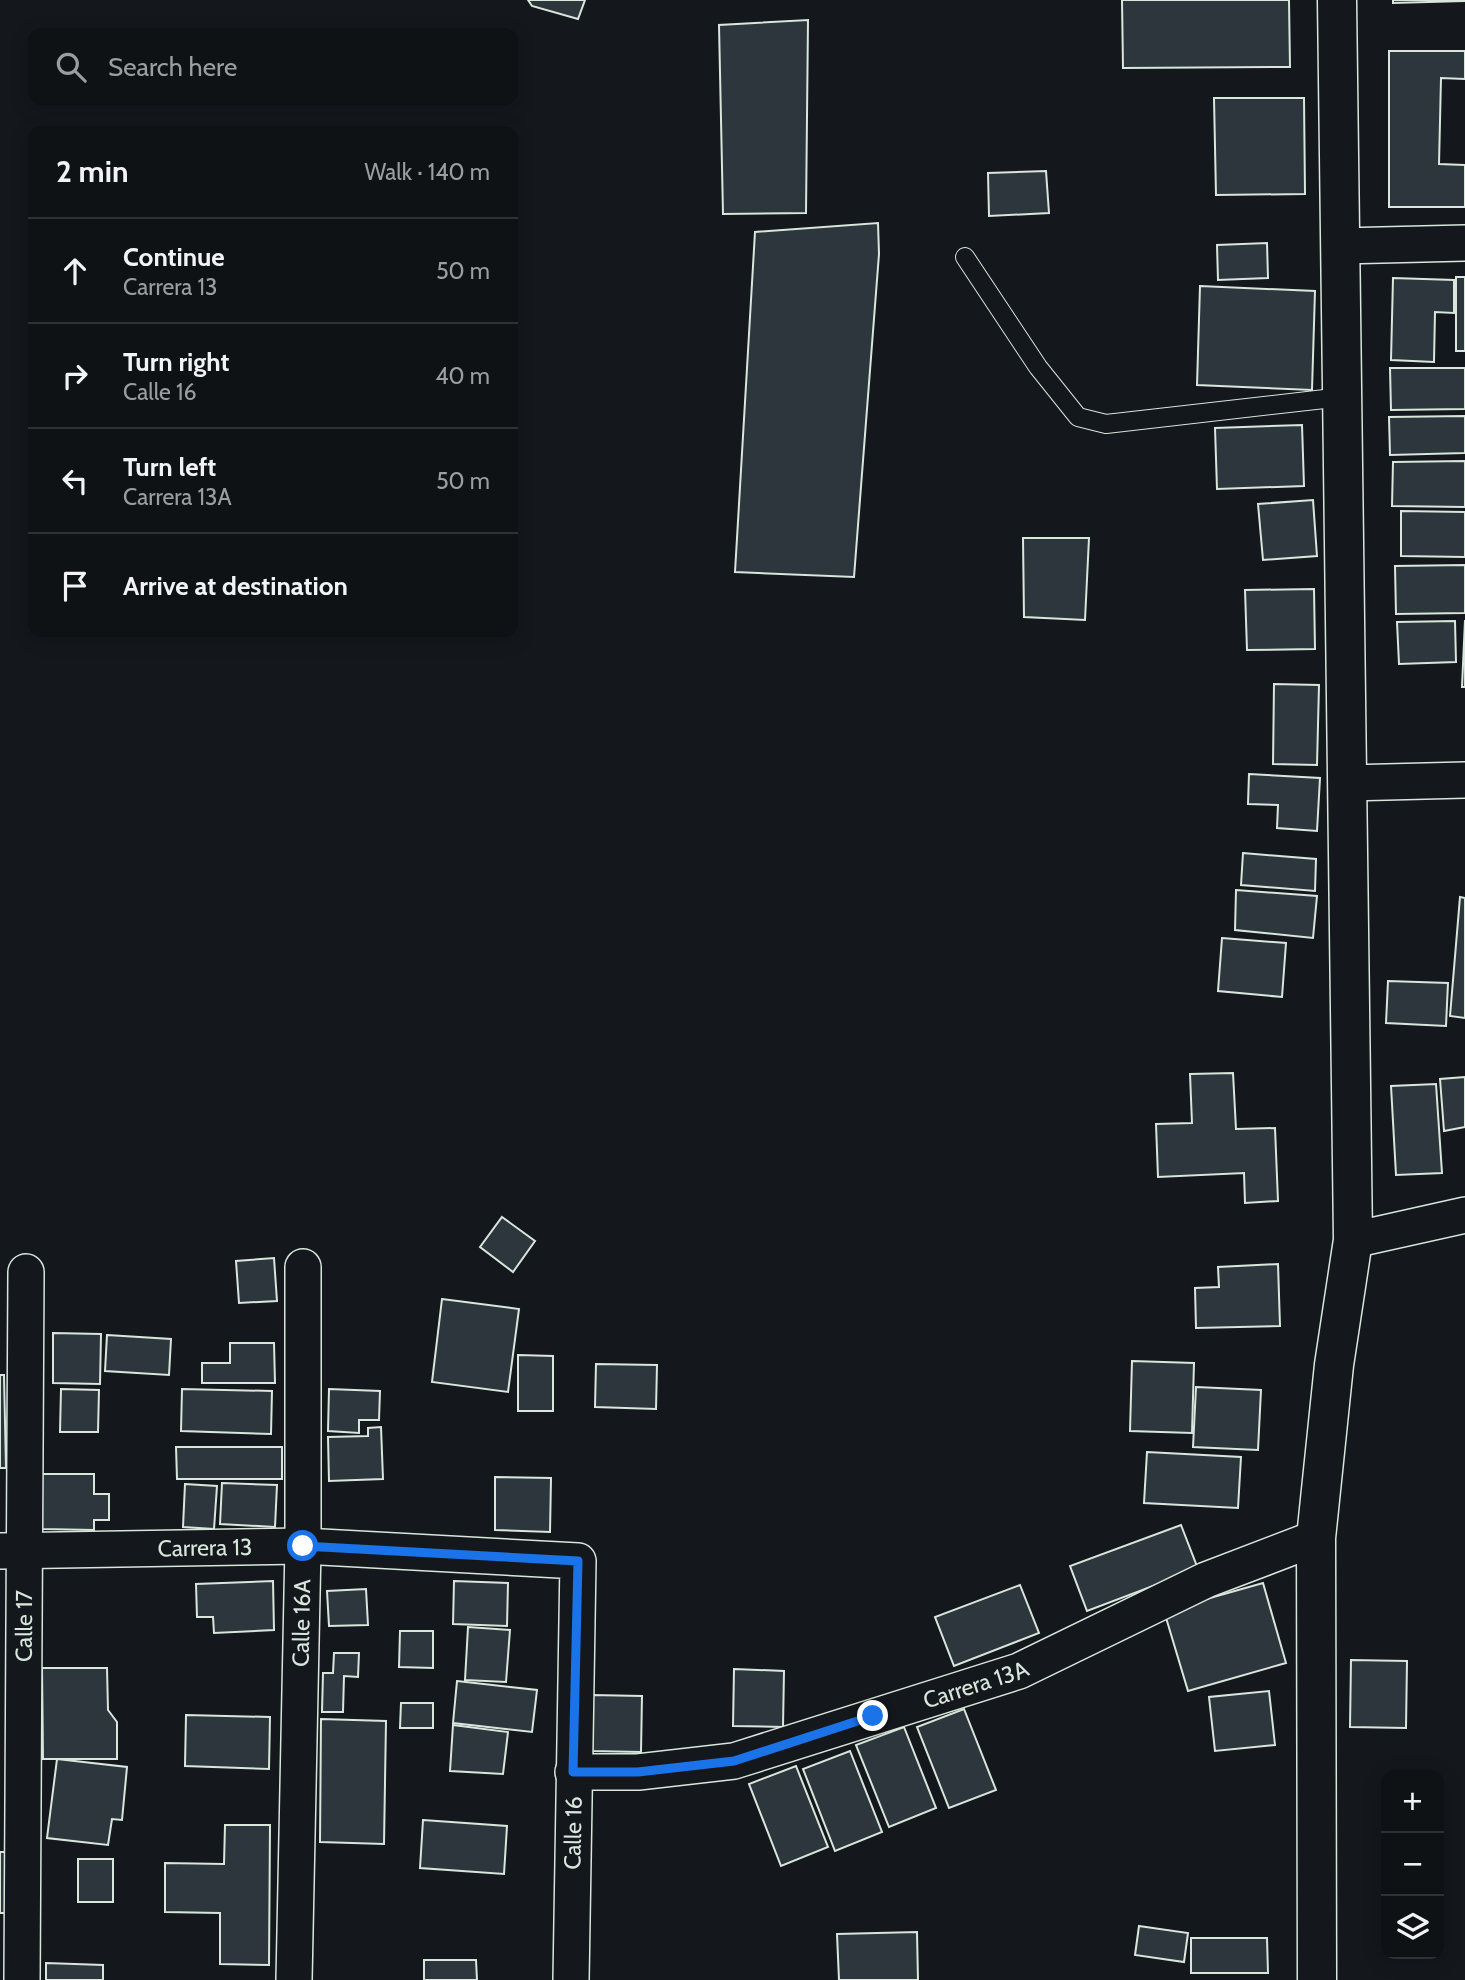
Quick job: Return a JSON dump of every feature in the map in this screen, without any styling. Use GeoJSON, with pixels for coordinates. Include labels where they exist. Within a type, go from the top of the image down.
{"type":"FeatureCollection","features":[{"type":"Feature","properties":{"kind":"main road"},"geometry":{"type":"LineString","coordinates":[[1317,1980],[1315,1538],[1334,1365],[1353,1240],[1337,0]]}},
{"type":"Feature","properties":{"kind":"street"},"geometry":{"type":"LineString","coordinates":[[1340,246],[1465,243]]}},
{"type":"Feature","properties":{"kind":"street"},"geometry":{"type":"LineString","coordinates":[[1347,783],[1465,780]]}},
{"type":"Feature","properties":{"kind":"street"},"geometry":{"type":"LineString","coordinates":[[1353,1240],[1465,1215]]}},
{"type":"Feature","properties":{"kind":"street","name":"Calle 16A"},"geometry":{"type":"LineString","coordinates":[[294,1980],[303,1546],[303,1267]]}},
{"type":"Feature","properties":{"kind":"street","name":"Calle 17"},"geometry":{"type":"LineString","coordinates":[[22,1980],[12,1551],[26,1272]]}},
{"type":"Feature","properties":{"kind":"street","name":"Carrera 13A"},"geometry":{"type":"LineString","coordinates":[[573,1772],[638,1772],[734,1761],[1019,1671],[1206,1580],[1315,1538]]}},
{"type":"Feature","properties":{"kind":"street","name":"Carrera 13"},"geometry":{"type":"LineString","coordinates":[[12,1551],[303,1546],[578,1561]]}},
{"type":"Feature","properties":{"kind":"street","name":"Calle 16"},"geometry":{"type":"LineString","coordinates":[[571,1980],[578,1561]]}},
{"type":"Feature","properties":{"kind":"lane"},"geometry":{"type":"LineString","coordinates":[[965,257],[1038,367],[1078,417],[1106,424],[1342,397]]}},
{"type":"Feature","properties":{"kind":"building"},"geometry":{"type":"Polygon","coordinates":[[[528,0],[585,0],[578,19],[532,6],[528,0]]]}},
{"type":"Feature","properties":{"kind":"building"},"geometry":{"type":"Polygon","coordinates":[[[1122,0],[1289,0],[1290,67],[1123,68],[1122,0]]]}},
{"type":"Feature","properties":{"kind":"building"},"geometry":{"type":"Polygon","coordinates":[[[1393,0],[1465,0],[1465,1],[1393,3],[1393,0]]]}},
{"type":"Feature","properties":{"kind":"building"},"geometry":{"type":"Polygon","coordinates":[[[808,20],[806,213],[723,214],[719,25],[808,20]]]}},
{"type":"Feature","properties":{"kind":"building"},"geometry":{"type":"Polygon","coordinates":[[[1389,51],[1465,51],[1465,79],[1441,78],[1439,164],[1465,165],[1465,207],[1389,207],[1389,51]]]}},
{"type":"Feature","properties":{"kind":"building"},"geometry":{"type":"Polygon","coordinates":[[[1214,98],[1304,98],[1305,194],[1216,195],[1214,98]]]}},
{"type":"Feature","properties":{"kind":"building"},"geometry":{"type":"Polygon","coordinates":[[[1046,171],[1049,213],[989,216],[988,173],[1046,171]]]}},
{"type":"Feature","properties":{"kind":"building"},"geometry":{"type":"Polygon","coordinates":[[[878,223],[879,254],[854,577],[735,572],[755,232],[878,223]]]}},
{"type":"Feature","properties":{"kind":"building"},"geometry":{"type":"Polygon","coordinates":[[[1267,243],[1268,278],[1218,280],[1217,245],[1267,243]]]}},
{"type":"Feature","properties":{"kind":"building"},"geometry":{"type":"Polygon","coordinates":[[[1456,277],[1465,277],[1465,351],[1456,351],[1456,277]]]}},
{"type":"Feature","properties":{"kind":"building"},"geometry":{"type":"Polygon","coordinates":[[[1393,278],[1454,280],[1454,313],[1435,312],[1434,362],[1391,360],[1393,278]]]}},
{"type":"Feature","properties":{"kind":"building"},"geometry":{"type":"Polygon","coordinates":[[[1200,286],[1315,291],[1312,390],[1197,385],[1200,286]]]}},
{"type":"Feature","properties":{"kind":"building"},"geometry":{"type":"Polygon","coordinates":[[[1390,368],[1465,368],[1465,409],[1391,410],[1390,368]]]}},
{"type":"Feature","properties":{"kind":"building"},"geometry":{"type":"Polygon","coordinates":[[[1465,416],[1465,453],[1390,455],[1389,417],[1465,416]]]}},
{"type":"Feature","properties":{"kind":"building"},"geometry":{"type":"Polygon","coordinates":[[[1302,425],[1304,486],[1217,489],[1215,428],[1302,425]]]}},
{"type":"Feature","properties":{"kind":"building"},"geometry":{"type":"Polygon","coordinates":[[[1465,461],[1465,507],[1392,506],[1393,462],[1465,461]]]}},
{"type":"Feature","properties":{"kind":"building"},"geometry":{"type":"Polygon","coordinates":[[[1313,500],[1317,556],[1263,560],[1258,504],[1313,500]]]}},
{"type":"Feature","properties":{"kind":"building"},"geometry":{"type":"Polygon","coordinates":[[[1401,511],[1465,512],[1465,557],[1401,556],[1401,511]]]}},
{"type":"Feature","properties":{"kind":"building"},"geometry":{"type":"Polygon","coordinates":[[[1023,538],[1089,538],[1085,620],[1024,617],[1023,538]]]}},
{"type":"Feature","properties":{"kind":"building"},"geometry":{"type":"Polygon","coordinates":[[[1465,565],[1465,613],[1396,614],[1395,566],[1465,565]]]}},
{"type":"Feature","properties":{"kind":"building"},"geometry":{"type":"Polygon","coordinates":[[[1314,589],[1315,649],[1247,650],[1245,590],[1314,589]]]}},
{"type":"Feature","properties":{"kind":"building"},"geometry":{"type":"Polygon","coordinates":[[[1465,620],[1465,687],[1462,687],[1465,620]]]}},
{"type":"Feature","properties":{"kind":"building"},"geometry":{"type":"Polygon","coordinates":[[[1455,621],[1456,662],[1399,664],[1397,622],[1455,621]]]}},
{"type":"Feature","properties":{"kind":"building"},"geometry":{"type":"Polygon","coordinates":[[[1274,684],[1319,685],[1317,765],[1273,764],[1274,684]]]}},
{"type":"Feature","properties":{"kind":"building"},"geometry":{"type":"Polygon","coordinates":[[[1249,774],[1320,778],[1317,831],[1277,828],[1278,805],[1248,804],[1249,774]]]}},
{"type":"Feature","properties":{"kind":"building"},"geometry":{"type":"Polygon","coordinates":[[[1243,853],[1316,859],[1315,891],[1241,885],[1243,853]]]}},
{"type":"Feature","properties":{"kind":"building"},"geometry":{"type":"Polygon","coordinates":[[[1236,890],[1317,896],[1313,938],[1235,930],[1236,890]]]}},
{"type":"Feature","properties":{"kind":"building"},"geometry":{"type":"Polygon","coordinates":[[[1460,897],[1465,898],[1465,1018],[1450,1016],[1460,897]]]}},
{"type":"Feature","properties":{"kind":"building"},"geometry":{"type":"Polygon","coordinates":[[[1222,938],[1286,943],[1282,997],[1218,991],[1222,938]]]}},
{"type":"Feature","properties":{"kind":"building"},"geometry":{"type":"Polygon","coordinates":[[[1388,981],[1448,983],[1446,1026],[1386,1023],[1388,981]]]}},
{"type":"Feature","properties":{"kind":"building"},"geometry":{"type":"Polygon","coordinates":[[[1233,1073],[1236,1129],[1275,1128],[1278,1201],[1245,1203],[1244,1173],[1158,1177],[1156,1124],[1192,1123],[1190,1074],[1233,1073]]]}},
{"type":"Feature","properties":{"kind":"building"},"geometry":{"type":"Polygon","coordinates":[[[1465,1077],[1465,1127],[1444,1131],[1440,1079],[1465,1077]]]}},
{"type":"Feature","properties":{"kind":"building"},"geometry":{"type":"Polygon","coordinates":[[[1436,1084],[1442,1173],[1396,1175],[1391,1086],[1436,1084]]]}},
{"type":"Feature","properties":{"kind":"building"},"geometry":{"type":"Polygon","coordinates":[[[502,1217],[535,1241],[513,1272],[480,1247],[502,1217]]]}},
{"type":"Feature","properties":{"kind":"building"},"geometry":{"type":"Polygon","coordinates":[[[274,1258],[277,1301],[239,1303],[236,1261],[274,1258]]]}},
{"type":"Feature","properties":{"kind":"building"},"geometry":{"type":"Polygon","coordinates":[[[1278,1264],[1280,1326],[1196,1328],[1195,1288],[1219,1287],[1218,1267],[1278,1264]]]}},
{"type":"Feature","properties":{"kind":"building"},"geometry":{"type":"Polygon","coordinates":[[[442,1299],[519,1309],[508,1392],[432,1382],[442,1299]]]}},
{"type":"Feature","properties":{"kind":"building"},"geometry":{"type":"Polygon","coordinates":[[[53,1333],[101,1334],[100,1384],[53,1383],[53,1333]]]}},
{"type":"Feature","properties":{"kind":"building"},"geometry":{"type":"Polygon","coordinates":[[[107,1335],[171,1339],[169,1375],[105,1371],[107,1335]]]}},
{"type":"Feature","properties":{"kind":"building"},"geometry":{"type":"Polygon","coordinates":[[[230,1343],[274,1343],[275,1383],[202,1383],[202,1363],[230,1363],[230,1343]]]}},
{"type":"Feature","properties":{"kind":"building"},"geometry":{"type":"Polygon","coordinates":[[[518,1355],[553,1356],[553,1411],[518,1411],[518,1355]]]}},
{"type":"Feature","properties":{"kind":"building"},"geometry":{"type":"Polygon","coordinates":[[[1132,1361],[1194,1363],[1192,1433],[1130,1431],[1132,1361]]]}},
{"type":"Feature","properties":{"kind":"building"},"geometry":{"type":"Polygon","coordinates":[[[596,1364],[657,1365],[656,1409],[595,1407],[596,1364]]]}},
{"type":"Feature","properties":{"kind":"building"},"geometry":{"type":"Polygon","coordinates":[[[0,1375],[4,1375],[6,1468],[0,1468],[0,1375]]]}},
{"type":"Feature","properties":{"kind":"building"},"geometry":{"type":"Polygon","coordinates":[[[1196,1387],[1261,1390],[1258,1450],[1193,1447],[1196,1387]]]}},
{"type":"Feature","properties":{"kind":"building"},"geometry":{"type":"Polygon","coordinates":[[[61,1389],[99,1390],[98,1432],[60,1432],[61,1389]]]}},
{"type":"Feature","properties":{"kind":"building"},"geometry":{"type":"Polygon","coordinates":[[[182,1389],[272,1391],[271,1434],[181,1431],[182,1389]]]}},
{"type":"Feature","properties":{"kind":"building"},"geometry":{"type":"Polygon","coordinates":[[[329,1389],[380,1391],[379,1420],[359,1420],[359,1433],[328,1431],[329,1389]]]}},
{"type":"Feature","properties":{"kind":"building"},"geometry":{"type":"Polygon","coordinates":[[[381,1427],[383,1479],[329,1481],[328,1437],[368,1436],[368,1428],[381,1427]]]}},
{"type":"Feature","properties":{"kind":"building"},"geometry":{"type":"Polygon","coordinates":[[[176,1447],[282,1447],[282,1479],[177,1479],[176,1447]]]}},
{"type":"Feature","properties":{"kind":"building"},"geometry":{"type":"Polygon","coordinates":[[[1147,1452],[1241,1457],[1238,1508],[1144,1503],[1147,1452]]]}},
{"type":"Feature","properties":{"kind":"building"},"geometry":{"type":"Polygon","coordinates":[[[42,1474],[94,1474],[94,1494],[109,1494],[109,1520],[94,1520],[94,1530],[42,1529],[42,1474]]]}},
{"type":"Feature","properties":{"kind":"building"},"geometry":{"type":"Polygon","coordinates":[[[495,1477],[551,1478],[550,1532],[495,1530],[495,1477]]]}},
{"type":"Feature","properties":{"kind":"building"},"geometry":{"type":"Polygon","coordinates":[[[222,1483],[277,1485],[275,1527],[220,1524],[222,1483]]]}},
{"type":"Feature","properties":{"kind":"building"},"geometry":{"type":"Polygon","coordinates":[[[185,1484],[217,1486],[214,1529],[183,1527],[185,1484]]]}},
{"type":"Feature","properties":{"kind":"building"},"geometry":{"type":"Polygon","coordinates":[[[1181,1525],[1198,1569],[1087,1611],[1070,1566],[1181,1525]]]}},
{"type":"Feature","properties":{"kind":"building"},"geometry":{"type":"Polygon","coordinates":[[[273,1581],[274,1630],[214,1633],[213,1617],[197,1617],[196,1584],[273,1581]]]}},
{"type":"Feature","properties":{"kind":"building"},"geometry":{"type":"Polygon","coordinates":[[[454,1581],[508,1583],[507,1626],[453,1624],[454,1581]]]}},
{"type":"Feature","properties":{"kind":"building"},"geometry":{"type":"Polygon","coordinates":[[[1263,1583],[1286,1663],[1188,1691],[1164,1611],[1263,1583]]]}},
{"type":"Feature","properties":{"kind":"building"},"geometry":{"type":"Polygon","coordinates":[[[1020,1585],[1039,1633],[954,1666],[935,1617],[1020,1585]]]}},
{"type":"Feature","properties":{"kind":"building"},"geometry":{"type":"Polygon","coordinates":[[[366,1589],[368,1625],[329,1626],[327,1591],[366,1589]]]}},
{"type":"Feature","properties":{"kind":"building"},"geometry":{"type":"Polygon","coordinates":[[[468,1627],[510,1630],[506,1682],[465,1680],[468,1627]]]}},
{"type":"Feature","properties":{"kind":"building"},"geometry":{"type":"Polygon","coordinates":[[[400,1631],[433,1631],[433,1668],[399,1667],[400,1631]]]}},
{"type":"Feature","properties":{"kind":"building"},"geometry":{"type":"Polygon","coordinates":[[[334,1653],[359,1653],[358,1677],[344,1676],[343,1712],[322,1712],[323,1673],[333,1673],[334,1653]]]}},
{"type":"Feature","properties":{"kind":"building"},"geometry":{"type":"Polygon","coordinates":[[[1351,1660],[1407,1661],[1406,1728],[1350,1727],[1351,1660]]]}},
{"type":"Feature","properties":{"kind":"building"},"geometry":{"type":"Polygon","coordinates":[[[42,1668],[107,1668],[108,1710],[117,1722],[117,1759],[43,1759],[42,1668]]]}},
{"type":"Feature","properties":{"kind":"building"},"geometry":{"type":"Polygon","coordinates":[[[734,1669],[784,1671],[783,1727],[733,1726],[734,1669]]]}},
{"type":"Feature","properties":{"kind":"building"},"geometry":{"type":"Polygon","coordinates":[[[457,1681],[537,1690],[532,1732],[453,1723],[457,1681]]]}},
{"type":"Feature","properties":{"kind":"building"},"geometry":{"type":"Polygon","coordinates":[[[1269,1691],[1275,1745],[1215,1751],[1209,1697],[1269,1691]]]}},
{"type":"Feature","properties":{"kind":"building"},"geometry":{"type":"Polygon","coordinates":[[[592,1695],[642,1696],[641,1752],[591,1751],[592,1695]]]}},
{"type":"Feature","properties":{"kind":"building"},"geometry":{"type":"Polygon","coordinates":[[[401,1703],[433,1703],[433,1728],[400,1728],[401,1703]]]}},
{"type":"Feature","properties":{"kind":"building"},"geometry":{"type":"Polygon","coordinates":[[[964,1709],[996,1790],[949,1808],[917,1727],[964,1709]]]}},
{"type":"Feature","properties":{"kind":"building"},"geometry":{"type":"Polygon","coordinates":[[[186,1715],[270,1717],[269,1769],[185,1766],[186,1715]]]}},
{"type":"Feature","properties":{"kind":"building"},"geometry":{"type":"Polygon","coordinates":[[[321,1719],[386,1721],[384,1844],[320,1842],[321,1719]]]}},
{"type":"Feature","properties":{"kind":"building"},"geometry":{"type":"Polygon","coordinates":[[[453,1725],[508,1732],[503,1774],[450,1771],[453,1725]]]}},
{"type":"Feature","properties":{"kind":"building"},"geometry":{"type":"Polygon","coordinates":[[[904,1727],[936,1808],[889,1827],[856,1745],[904,1727]]]}},
{"type":"Feature","properties":{"kind":"building"},"geometry":{"type":"Polygon","coordinates":[[[850,1751],[882,1832],[835,1851],[803,1769],[850,1751]]]}},
{"type":"Feature","properties":{"kind":"building"},"geometry":{"type":"Polygon","coordinates":[[[57,1759],[127,1767],[122,1820],[112,1819],[108,1845],[47,1838],[57,1759]]]}},
{"type":"Feature","properties":{"kind":"building"},"geometry":{"type":"Polygon","coordinates":[[[796,1766],[828,1847],[781,1866],[749,1784],[796,1766]]]}},
{"type":"Feature","properties":{"kind":"building"},"geometry":{"type":"Polygon","coordinates":[[[423,1820],[507,1826],[504,1874],[420,1868],[423,1820]]]}},
{"type":"Feature","properties":{"kind":"building"},"geometry":{"type":"Polygon","coordinates":[[[225,1825],[270,1825],[269,1965],[220,1964],[220,1913],[165,1912],[165,1863],[224,1864],[225,1825]]]}},
{"type":"Feature","properties":{"kind":"building"},"geometry":{"type":"Polygon","coordinates":[[[0,1852],[11,1852],[10,1913],[0,1913],[0,1852]]]}},
{"type":"Feature","properties":{"kind":"building"},"geometry":{"type":"Polygon","coordinates":[[[78,1859],[113,1859],[113,1902],[78,1902],[78,1859]]]}},
{"type":"Feature","properties":{"kind":"building"},"geometry":{"type":"Polygon","coordinates":[[[1139,1926],[1188,1933],[1184,1962],[1135,1955],[1139,1926]]]}},
{"type":"Feature","properties":{"kind":"building"},"geometry":{"type":"Polygon","coordinates":[[[917,1932],[918,1980],[839,1980],[837,1934],[917,1932]]]}},
{"type":"Feature","properties":{"kind":"building"},"geometry":{"type":"Polygon","coordinates":[[[1191,1938],[1267,1938],[1268,1973],[1191,1973],[1191,1938]]]}},
{"type":"Feature","properties":{"kind":"building"},"geometry":{"type":"Polygon","coordinates":[[[424,1960],[476,1960],[477,1980],[424,1980],[424,1960]]]}},
{"type":"Feature","properties":{"kind":"building"},"geometry":{"type":"Polygon","coordinates":[[[46,1963],[103,1965],[103,1980],[46,1980],[46,1963]]]}},
{"type":"Feature","properties":{"kind":"route"},"geometry":{"type":"LineString","coordinates":[[303,1546],[578,1561],[573,1772],[638,1772],[734,1761],[873,1716]]}}]}
